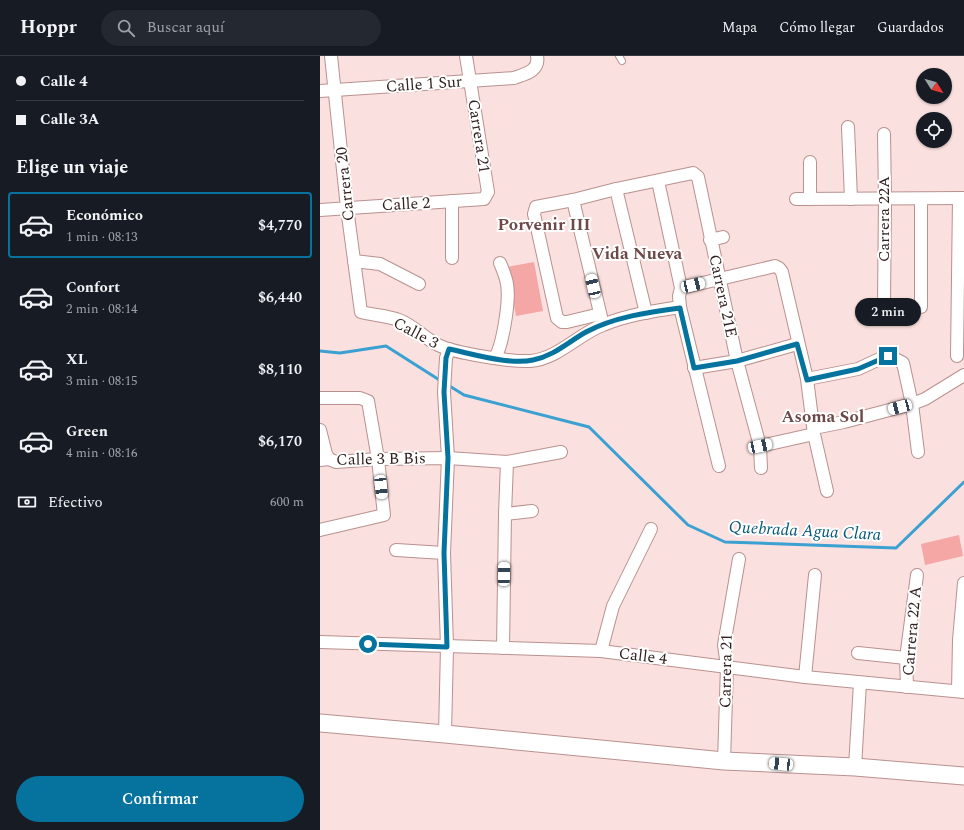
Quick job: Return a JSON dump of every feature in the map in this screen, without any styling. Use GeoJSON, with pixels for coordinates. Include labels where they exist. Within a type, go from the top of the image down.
{"type":"FeatureCollection","features":[{"type":"Feature","properties":{"kind":"street","name":"Carrera 20"},"geometry":{"type":"LineString","coordinates":[[332,56],[347,208],[361,312]]}},
{"type":"Feature","properties":{"kind":"street","name":"Carrera 21"},"geometry":{"type":"LineString","coordinates":[[466,56],[488,192]]}},
{"type":"Feature","properties":{"kind":"street","name":"Calle 1 Sur"},"geometry":{"type":"LineString","coordinates":[[320,91],[514,78],[527,73],[537,65],[537,56]]}},
{"type":"Feature","properties":{"kind":"street"},"geometry":{"type":"LineString","coordinates":[[848,127],[851,198]]}},
{"type":"Feature","properties":{"kind":"street","name":"Carrera 22A"},"geometry":{"type":"LineString","coordinates":[[884,134],[884,304]]}},
{"type":"Feature","properties":{"kind":"street"},"geometry":{"type":"LineString","coordinates":[[810,162],[810,199]]}},
{"type":"Feature","properties":{"kind":"street","name":"Carrera 21E"},"geometry":{"type":"LineString","coordinates":[[658,181],[693,173],[698,177],[710,240],[737,361],[760,446],[761,468]]}},
{"type":"Feature","properties":{"kind":"street"},"geometry":{"type":"LineString","coordinates":[[680,308],[602,319],[562,322],[558,318],[534,214],[536,206],[573,200],[616,189],[658,181],[681,288],[679,296],[680,308],[719,466]]}},
{"type":"Feature","properties":{"kind":"street"},"geometry":{"type":"LineString","coordinates":[[616,189],[646,313]]}},
{"type":"Feature","properties":{"kind":"street","name":"Calle 2"},"geometry":{"type":"LineString","coordinates":[[320,210],[484,199],[488,192]]}},
{"type":"Feature","properties":{"kind":"street"},"geometry":{"type":"LineString","coordinates":[[796,199],[961,198],[957,356]]}},
{"type":"Feature","properties":{"kind":"street"},"geometry":{"type":"LineString","coordinates":[[921,199],[921,307]]}},
{"type":"Feature","properties":{"kind":"street"},"geometry":{"type":"LineString","coordinates":[[573,200],[602,319]]}},
{"type":"Feature","properties":{"kind":"street"},"geometry":{"type":"LineString","coordinates":[[452,201],[452,258]]}},
{"type":"Feature","properties":{"kind":"street"},"geometry":{"type":"LineString","coordinates":[[710,240],[723,237]]}},
{"type":"Feature","properties":{"kind":"street"},"geometry":{"type":"LineString","coordinates":[[354,261],[380,264],[419,284]]}},
{"type":"Feature","properties":{"kind":"street"},"geometry":{"type":"LineString","coordinates":[[495,358],[503,334],[508,285],[500,263]]}},
{"type":"Feature","properties":{"kind":"street"},"geometry":{"type":"LineString","coordinates":[[681,288],[775,266],[782,272],[797,344],[807,380],[814,431],[827,491]]}},
{"type":"Feature","properties":{"kind":"street","name":"Calle 3"},"geometry":{"type":"LineString","coordinates":[[361,312],[400,320],[438,345],[448,354],[531,361],[546,357],[586,332],[602,319]]}},
{"type":"Feature","properties":{"kind":"street"},"geometry":{"type":"LineString","coordinates":[[694,368],[737,361],[797,344]]}},
{"type":"Feature","properties":{"kind":"street"},"geometry":{"type":"LineString","coordinates":[[444,734],[447,647],[444,553],[448,458],[444,392],[448,354]]}},
{"type":"Feature","properties":{"kind":"street"},"geometry":{"type":"LineString","coordinates":[[807,380],[858,369],[888,356],[903,363],[912,404],[918,452]]}},
{"type":"Feature","properties":{"kind":"street"},"geometry":{"type":"LineString","coordinates":[[760,446],[912,404],[925,399],[964,375]]}},
{"type":"Feature","properties":{"kind":"street"},"geometry":{"type":"LineString","coordinates":[[320,398],[360,398],[368,402],[378,459],[384,514],[320,530]]}},
{"type":"Feature","properties":{"kind":"street"},"geometry":{"type":"LineString","coordinates":[[320,430],[326,454],[324,460]]}},
{"type":"Feature","properties":{"kind":"street","name":"Calle 3 B Bis"},"geometry":{"type":"LineString","coordinates":[[324,460],[336,462],[378,459],[448,458],[507,462],[561,452]]}},
{"type":"Feature","properties":{"kind":"street"},"geometry":{"type":"LineString","coordinates":[[504,648],[507,462]]}},
{"type":"Feature","properties":{"kind":"street"},"geometry":{"type":"LineString","coordinates":[[505,514],[532,511]]}},
{"type":"Feature","properties":{"kind":"street"},"geometry":{"type":"LineString","coordinates":[[601,651],[613,606],[651,529]]}},
{"type":"Feature","properties":{"kind":"street"},"geometry":{"type":"LineString","coordinates":[[396,550],[444,553]]}},
{"type":"Feature","properties":{"kind":"street","name":"Carrera 21"},"geometry":{"type":"LineString","coordinates":[[724,761],[727,666],[724,645],[739,559]]}},
{"type":"Feature","properties":{"kind":"street"},"geometry":{"type":"LineString","coordinates":[[805,676],[815,575]]}},
{"type":"Feature","properties":{"kind":"street","name":"Carrera 22 A"},"geometry":{"type":"LineString","coordinates":[[907,687],[906,658],[917,575]]}},
{"type":"Feature","properties":{"kind":"street"},"geometry":{"type":"LineString","coordinates":[[961,691],[964,583]]}},
{"type":"Feature","properties":{"kind":"street","name":"Calle 4"},"geometry":{"type":"LineString","coordinates":[[320,642],[601,651],[860,683],[961,691]]}},
{"type":"Feature","properties":{"kind":"street"},"geometry":{"type":"LineString","coordinates":[[858,653],[906,658]]}},
{"type":"Feature","properties":{"kind":"street"},"geometry":{"type":"LineString","coordinates":[[855,767],[860,683]]}},
{"type":"Feature","properties":{"kind":"street"},"geometry":{"type":"LineString","coordinates":[[320,723],[724,761],[855,767],[964,776]]}},
{"type":"Feature","properties":{"kind":"shaded area"},"geometry":{"type":"Polygon","coordinates":[[[534,262],[543,311],[516,316],[507,267],[534,262]]]}},
{"type":"Feature","properties":{"kind":"shaded area"},"geometry":{"type":"Polygon","coordinates":[[[959,535],[963,556],[925,565],[921,544],[959,535]]]}},
{"type":"Feature","properties":{"kind":"waterway","name":"Quebrada Agua Clara"},"geometry":{"type":"LineString","coordinates":[[320,351],[340,353],[386,346],[441,381]]}},
{"type":"Feature","properties":{"kind":"waterway","name":"Quebrada Agua Clara"},"geometry":{"type":"LineString","coordinates":[[448,385],[464,395],[589,427],[688,525],[725,542],[896,548],[964,482]]}},
{"type":"Feature","properties":{"kind":"district","name":"Porvenir III"},"geometry":{"type":"Point","coordinates":[544,225]}},
{"type":"Feature","properties":{"kind":"district","name":"Vida Nueva"},"geometry":{"type":"Point","coordinates":[637,254]}},
{"type":"Feature","properties":{"kind":"district","name":"Asoma Sol"},"geometry":{"type":"Point","coordinates":[823,417]}},
{"type":"Feature","properties":{"kind":"route"},"geometry":{"type":"LineString","coordinates":[[368,644],[447,647],[444,553],[448,458],[444,392],[446,358],[449,349],[509,360],[531,361],[546,357],[559,351],[586,332],[604,324],[646,313],[680,308],[694,368],[737,361],[797,344],[807,380],[858,369],[888,356]]}}]}
